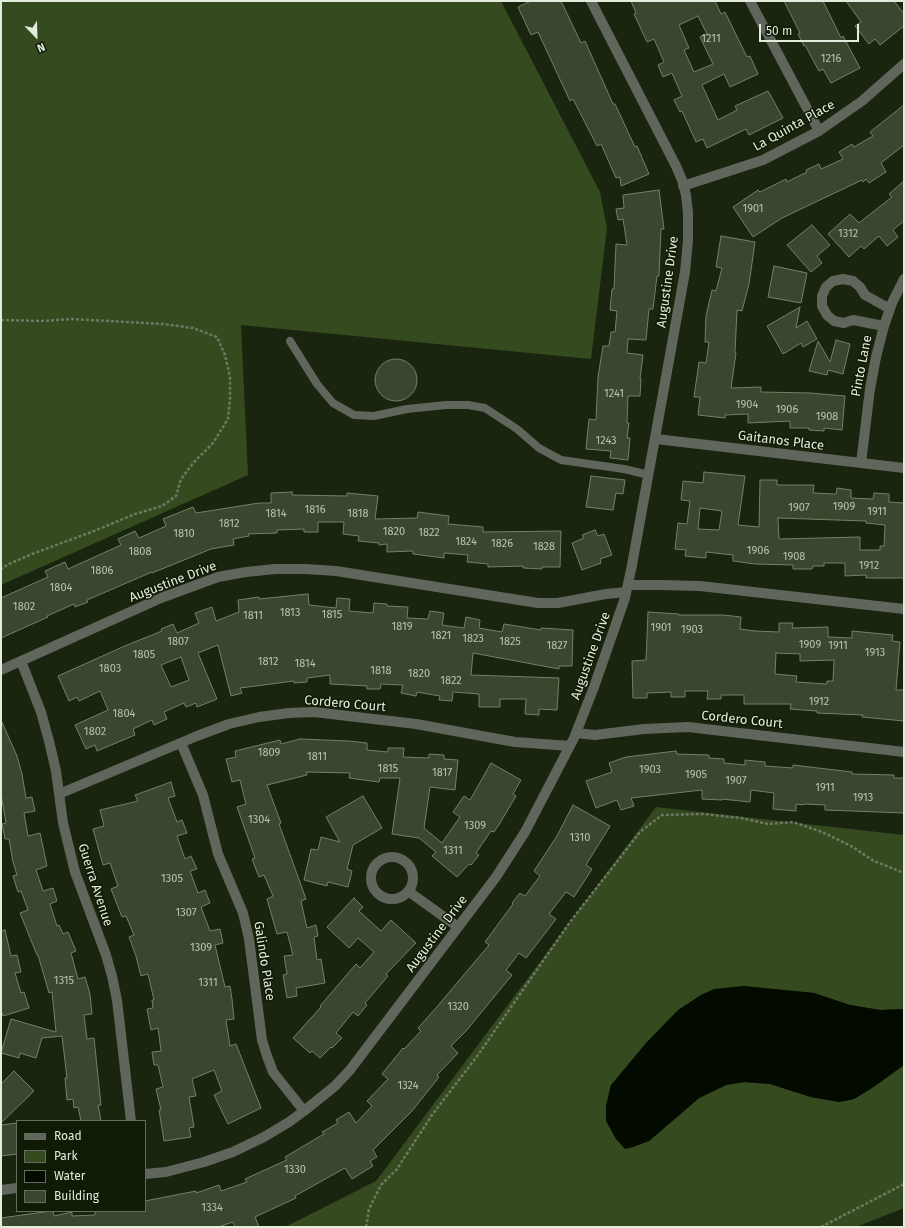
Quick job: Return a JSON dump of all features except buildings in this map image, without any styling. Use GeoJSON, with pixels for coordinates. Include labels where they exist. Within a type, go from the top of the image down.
{"type":"FeatureCollection","features":[{"type":"Feature","properties":{"kind":"street","name":"Augustine Drive"},"geometry":{"type":"LineString","coordinates":[[146,1174],[172,1170],[204,1162],[233,1152],[264,1137],[289,1122],[335,1086],[350,1070],[496,876],[525,832],[570,746],[594,687],[627,589],[656,439],[685,272],[688,240],[688,213],[683,186],[676,166],[591,1]]}},
{"type":"Feature","properties":{"kind":"street"},"geometry":{"type":"LineString","coordinates":[[750,1],[819,131]]}},
{"type":"Feature","properties":{"kind":"street","name":"La Quinta Place"},"geometry":{"type":"LineString","coordinates":[[683,186],[763,160],[819,131],[862,101],[904,64]]}},
{"type":"Feature","properties":{"kind":"street"},"geometry":{"type":"LineString","coordinates":[[884,326],[853,320],[844,323],[834,321],[826,315],[822,306],[822,296],[830,284],[834,281],[843,279],[853,281],[860,287],[865,295],[890,309]]}},
{"type":"Feature","properties":{"kind":"street","name":"Pinto Lane"},"geometry":{"type":"LineString","coordinates":[[861,463],[870,390],[876,357],[890,309],[904,279]]}},
{"type":"Feature","properties":{"kind":"street","name":"Gaitanos Place"},"geometry":{"type":"LineString","coordinates":[[656,439],[904,468]]}},
{"type":"Feature","properties":{"kind":"street","name":"Augustine Drive"},"geometry":{"type":"LineString","coordinates":[[1,670],[189,587],[218,577],[275,569],[336,571],[538,603],[558,603],[660,584],[700,586],[904,608]]}},
{"type":"Feature","properties":{"kind":"street","name":"Guerra Avenue"},"geometry":{"type":"LineString","coordinates":[[21,661],[41,712],[56,771],[68,845],[75,872],[112,976],[117,1000],[131,1120]]}},
{"type":"Feature","properties":{"kind":"street","name":"Cordero Court"},"geometry":{"type":"LineString","coordinates":[[59,794],[181,742],[229,724],[259,716],[289,712],[314,712],[416,724],[515,742],[570,746]]}},
{"type":"Feature","properties":{"kind":"street","name":"Cordero Court"},"geometry":{"type":"LineString","coordinates":[[576,733],[595,735],[644,729],[688,727],[904,752]]}},
{"type":"Feature","properties":{"kind":"street","name":"Galindo Place"},"geometry":{"type":"LineString","coordinates":[[181,742],[203,795],[218,854],[243,913],[249,939],[262,1040],[267,1056],[273,1072],[304,1110]]}},
{"type":"Feature","properties":{"kind":"street"},"geometry":{"type":"LineString","coordinates":[[387,858],[401,859],[411,870],[412,884],[408,891],[398,898],[391,899],[379,895],[374,890],[372,884],[372,872],[375,866],[380,861],[387,858]]}},
{"type":"Feature","properties":{"kind":"street"},"geometry":{"type":"LineString","coordinates":[[408,891],[458,927]]}},
{"type":"Feature","properties":{"kind":"street"},"geometry":{"type":"LineString","coordinates":[[1,1190],[16,1188]]}},
{"type":"Feature","properties":{"kind":"lane"},"geometry":{"type":"LineString","coordinates":[[290,341],[317,384],[333,403],[354,415],[374,416],[407,409],[446,405],[468,405],[485,408],[517,429],[539,448],[562,460],[624,469],[649,475]]}},
{"type":"Feature","properties":{"kind":"path"},"geometry":{"type":"LineString","coordinates":[[1,320],[42,321],[72,319],[163,324],[193,328],[217,336],[225,355],[230,377],[228,419],[214,444],[194,462],[181,479],[176,496],[162,506],[135,514],[32,554],[1,569]]}},
{"type":"Feature","properties":{"kind":"path"},"geometry":{"type":"LineString","coordinates":[[366,1227],[369,1209],[381,1185],[397,1169],[432,1115],[478,1055],[570,922],[640,832],[662,815],[703,814],[741,818],[768,824],[793,822],[822,832],[851,846],[874,861],[904,874]]}},
{"type":"Feature","properties":{"kind":"path"},"geometry":{"type":"LineString","coordinates":[[821,1227],[904,1184]]}},
{"type":"Feature","properties":{"kind":"green space"},"geometry":{"type":"Polygon","coordinates":[[[1,1],[501,1],[600,192],[607,228],[591,359],[241,325],[248,475],[1,585],[1,1]]]}},
{"type":"Feature","properties":{"kind":"green space"},"geometry":{"type":"Polygon","coordinates":[[[656,807],[904,835],[904,1009],[880,1010],[850,1005],[814,993],[743,986],[611,1085],[606,1106],[606,1121],[649,1141],[699,1098],[726,1085],[744,1082],[770,1084],[811,1097],[839,1102],[854,1099],[904,1065],[904,1208],[856,1227],[285,1227],[376,1181],[656,807]]]}},
{"type":"Feature","properties":{"kind":"water"},"geometry":{"type":"Polygon","coordinates":[[[743,986],[814,993],[850,1005],[880,1010],[904,1009],[904,1065],[854,1099],[839,1102],[811,1097],[770,1084],[744,1082],[726,1085],[699,1098],[649,1141],[625,1149],[616,1139],[606,1121],[606,1106],[611,1085],[646,1043],[678,1010],[701,995],[714,989],[743,986]]]}}]}
